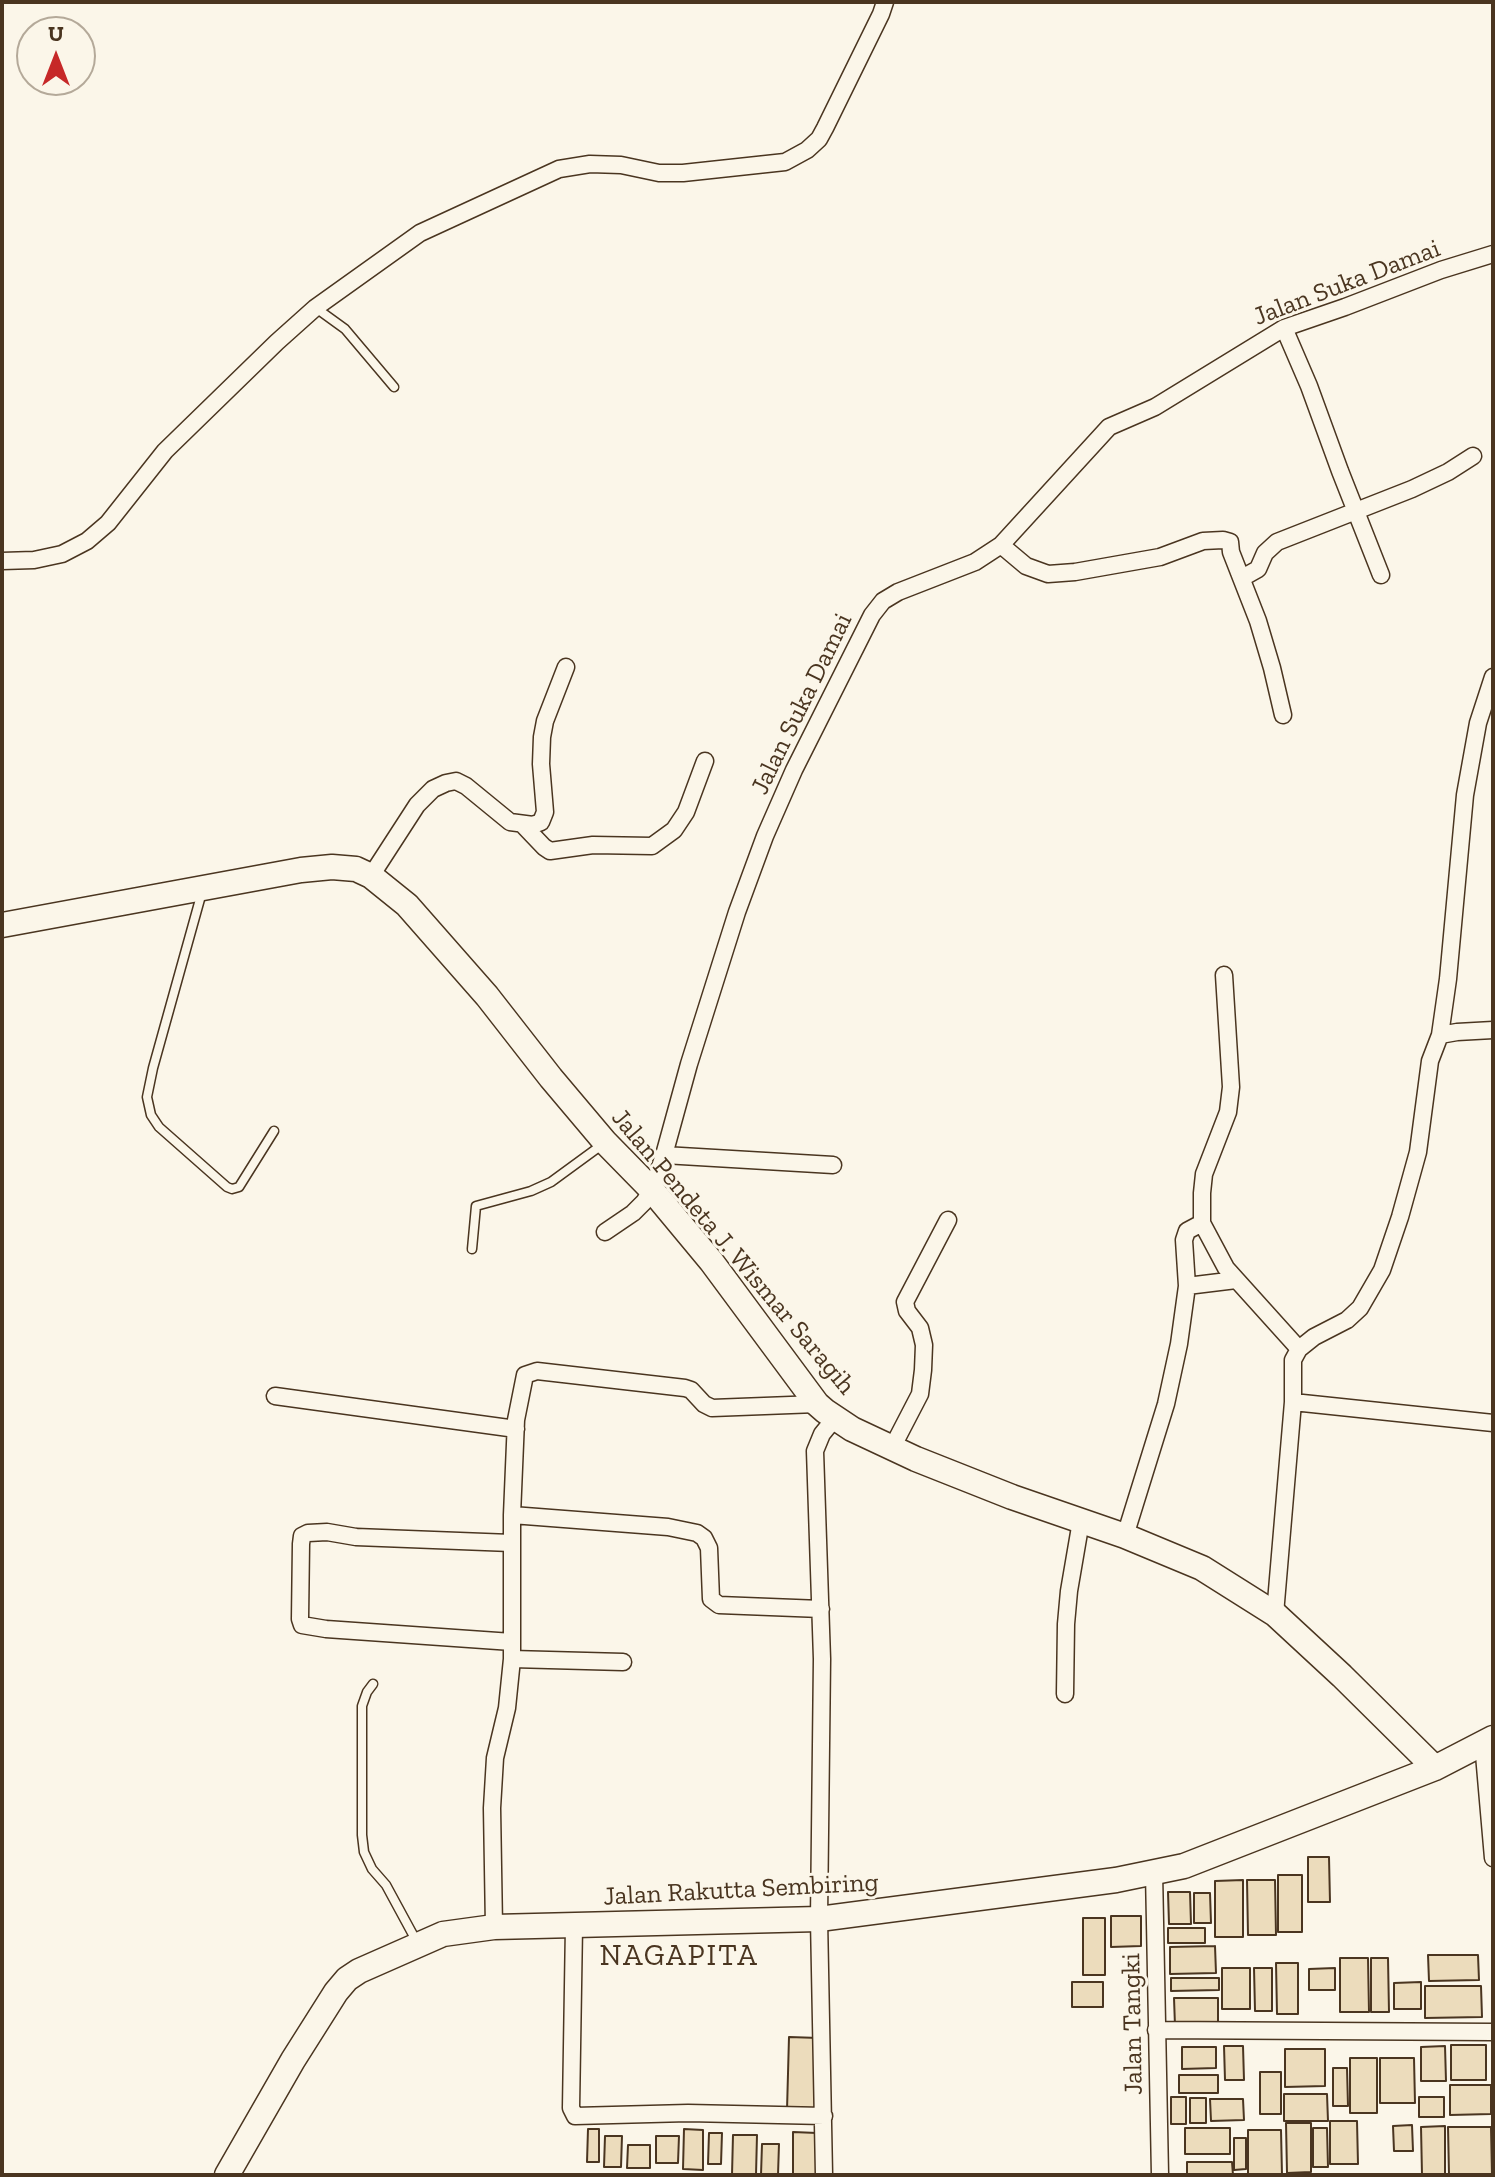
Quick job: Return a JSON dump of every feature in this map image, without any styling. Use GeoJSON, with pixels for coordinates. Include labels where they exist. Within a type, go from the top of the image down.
{"type":"FeatureCollection","features":[{"type":"Feature","properties":{"kind":"street"},"geometry":{"type":"LineString","coordinates":[[2,561],[34,560],[62,554],[87,541],[108,523],[174,442],[315,308],[420,233],[559,169],[590,164],[621,165],[659,173],[683,173],[793,159],[819,139],[885,2]]}},
{"type":"Feature","properties":{"kind":"street","name":"Jalan Suka Damai"},"geometry":{"type":"LineString","coordinates":[[652,1190],[737,912],[765,836],[794,770],[872,615],[883,601],[898,592],[975,562],[1001,545],[1109,427],[1155,407],[1284,328],[1493,254]]}},
{"type":"Feature","properties":{"kind":"street"},"geometry":{"type":"LineString","coordinates":[[1284,328],[1381,575]]}},
{"type":"Feature","properties":{"kind":"street"},"geometry":{"type":"LineString","coordinates":[[1242,578],[1258,569],[1269,547],[1277,542],[1430,481],[1473,456]]}},
{"type":"Feature","properties":{"kind":"street"},"geometry":{"type":"LineString","coordinates":[[1001,545],[1026,566],[1048,574],[1160,557],[1203,541],[1230,542],[1272,668],[1283,715]]}},
{"type":"Feature","properties":{"kind":"street"},"geometry":{"type":"LineString","coordinates":[[371,876],[417,805],[433,789],[446,783],[456,781],[466,786],[510,822],[533,825],[541,822],[545,812],[542,737],[566,667]]}},
{"type":"Feature","properties":{"kind":"street"},"geometry":{"type":"LineString","coordinates":[[1275,1614],[1293,1402],[1293,1360],[1299,1349],[1314,1337],[1347,1320],[1360,1308],[1382,1270],[1400,1217],[1418,1152],[1430,1061],[1440,1035],[1465,795],[1478,723],[1493,677]]}},
{"type":"Feature","properties":{"kind":"street"},"geometry":{"type":"LineString","coordinates":[[523,825],[550,851],[593,845],[652,846],[664,840],[686,812],[705,761]]}},
{"type":"Feature","properties":{"kind":"street","name":"Jalan Pendeta J. Wismar Saragih"},"geometry":{"type":"LineString","coordinates":[[2,925],[301,870],[332,867],[356,869],[371,876],[407,905],[487,996],[605,1142],[652,1190],[711,1261],[826,1411],[852,1429],[892,1448],[1202,1568],[1275,1614],[1435,1768]]}},
{"type":"Feature","properties":{"kind":"street"},"geometry":{"type":"LineString","coordinates":[[1224,975],[1231,1087],[1228,1112],[1204,1174],[1202,1223],[1236,1280],[1299,1349]]}},
{"type":"Feature","properties":{"kind":"street"},"geometry":{"type":"LineString","coordinates":[[1440,1035],[1493,1030]]}},
{"type":"Feature","properties":{"kind":"street"},"geometry":{"type":"LineString","coordinates":[[664,1155],[833,1165]]}},
{"type":"Feature","properties":{"kind":"street"},"geometry":{"type":"LineString","coordinates":[[605,1232],[633,1213],[652,1190]]}},
{"type":"Feature","properties":{"kind":"street"},"geometry":{"type":"LineString","coordinates":[[892,1448],[920,1394],[923,1370],[924,1345],[920,1328],[907,1311],[905,1302],[948,1220]]}},
{"type":"Feature","properties":{"kind":"street"},"geometry":{"type":"LineString","coordinates":[[1125,1536],[1166,1404],[1179,1344],[1187,1286],[1184,1240],[1187,1231],[1202,1223]]}},
{"type":"Feature","properties":{"kind":"street"},"geometry":{"type":"LineString","coordinates":[[1187,1286],[1236,1280]]}},
{"type":"Feature","properties":{"kind":"street"},"geometry":{"type":"LineString","coordinates":[[494,1927],[492,1808],[495,1758],[507,1708],[512,1651],[511,1543],[516,1429],[525,1375],[537,1371],[685,1388],[712,1408],[826,1411],[815,1451],[822,1659],[819,1919],[824,2175]]}},
{"type":"Feature","properties":{"kind":"street"},"geometry":{"type":"LineString","coordinates":[[275,1396],[516,1429]]}},
{"type":"Feature","properties":{"kind":"street"},"geometry":{"type":"LineString","coordinates":[[1293,1402],[1493,1423]]}},
{"type":"Feature","properties":{"kind":"street"},"geometry":{"type":"LineString","coordinates":[[512,1515],[668,1527],[697,1533],[709,1548],[709,1589],[711,1599],[719,1605],[821,1609]]}},
{"type":"Feature","properties":{"kind":"street"},"geometry":{"type":"LineString","coordinates":[[1065,1694],[1068,1602],[1081,1521]]}},
{"type":"Feature","properties":{"kind":"street"},"geometry":{"type":"LineString","coordinates":[[511,1543],[308,1533],[302,1536],[301,1544],[302,1625],[623,1662]]}},
{"type":"Feature","properties":{"kind":"street"},"geometry":{"type":"LineString","coordinates":[[1488,1741],[1493,1858]]}},
{"type":"Feature","properties":{"kind":"street","name":"Jalan Rakutta Sembiring"},"geometry":{"type":"LineString","coordinates":[[227,2175],[293,2060],[347,1979],[443,1934],[494,1927],[819,1919],[1100,1883],[1184,1866],[1435,1768],[1488,1741]]}},
{"type":"Feature","properties":{"kind":"street","name":"Jalan Tangki"},"geometry":{"type":"LineString","coordinates":[[1154,1872],[1160,2175]]}},
{"type":"Feature","properties":{"kind":"street"},"geometry":{"type":"LineString","coordinates":[[574,1926],[571,2108],[575,2116],[688,2113],[824,2116]]}},
{"type":"Feature","properties":{"kind":"street"},"geometry":{"type":"LineString","coordinates":[[1156,2030],[1493,2032]]}},
{"type":"Feature","properties":{"kind":"lane"},"geometry":{"type":"LineString","coordinates":[[315,308],[345,329],[394,387]]}},
{"type":"Feature","properties":{"kind":"lane"},"geometry":{"type":"LineString","coordinates":[[203,888],[153,1068],[147,1097],[151,1115],[159,1127],[232,1189],[239,1187],[274,1131]]}},
{"type":"Feature","properties":{"kind":"lane"},"geometry":{"type":"LineString","coordinates":[[472,1249],[476,1206],[531,1191],[551,1182],[605,1142]]}},
{"type":"Feature","properties":{"kind":"lane"},"geometry":{"type":"LineString","coordinates":[[373,1684],[362,1706],[364,1852],[419,1944]]}},
{"type":"Feature","properties":{"kind":"building"},"geometry":{"type":"Polygon","coordinates":[[[1308,1857],[1329,1857],[1330,1902],[1308,1902],[1308,1857]]]}},
{"type":"Feature","properties":{"kind":"building"},"geometry":{"type":"Polygon","coordinates":[[[1278,1875],[1302,1875],[1302,1932],[1278,1932],[1278,1875]]]}},
{"type":"Feature","properties":{"kind":"building"},"geometry":{"type":"Polygon","coordinates":[[[1243,1880],[1243,1937],[1215,1937],[1215,1881],[1243,1880]]]}},
{"type":"Feature","properties":{"kind":"building"},"geometry":{"type":"Polygon","coordinates":[[[1247,1880],[1275,1880],[1276,1935],[1248,1935],[1247,1880]]]}},
{"type":"Feature","properties":{"kind":"building"},"geometry":{"type":"Polygon","coordinates":[[[1168,1892],[1190,1892],[1191,1924],[1169,1924],[1168,1892]]]}},
{"type":"Feature","properties":{"kind":"building"},"geometry":{"type":"Polygon","coordinates":[[[1194,1893],[1210,1893],[1211,1923],[1194,1923],[1194,1893]]]}},
{"type":"Feature","properties":{"kind":"building"},"geometry":{"type":"Polygon","coordinates":[[[1111,1916],[1141,1916],[1141,1946],[1111,1947],[1111,1916]]]}},
{"type":"Feature","properties":{"kind":"building"},"geometry":{"type":"Polygon","coordinates":[[[1083,1918],[1105,1918],[1105,1975],[1083,1975],[1083,1918]]]}},
{"type":"Feature","properties":{"kind":"building"},"geometry":{"type":"Polygon","coordinates":[[[1168,1928],[1205,1928],[1205,1943],[1168,1943],[1168,1928]]]}},
{"type":"Feature","properties":{"kind":"building"},"geometry":{"type":"Polygon","coordinates":[[[1215,1946],[1216,1973],[1170,1974],[1170,1947],[1215,1946]]]}},
{"type":"Feature","properties":{"kind":"building"},"geometry":{"type":"Polygon","coordinates":[[[1428,1955],[1478,1955],[1479,1980],[1429,1981],[1428,1955]]]}},
{"type":"Feature","properties":{"kind":"building"},"geometry":{"type":"Polygon","coordinates":[[[1340,1958],[1368,1958],[1369,2012],[1340,2012],[1340,1958]]]}},
{"type":"Feature","properties":{"kind":"building"},"geometry":{"type":"Polygon","coordinates":[[[1371,1958],[1388,1958],[1389,2012],[1371,2012],[1371,1958]]]}},
{"type":"Feature","properties":{"kind":"building"},"geometry":{"type":"Polygon","coordinates":[[[1276,1963],[1298,1963],[1298,2014],[1277,2014],[1276,1963]]]}},
{"type":"Feature","properties":{"kind":"building"},"geometry":{"type":"Polygon","coordinates":[[[1222,1968],[1250,1968],[1250,2009],[1222,2009],[1222,1968]]]}},
{"type":"Feature","properties":{"kind":"building"},"geometry":{"type":"Polygon","coordinates":[[[1254,1968],[1272,1968],[1272,2011],[1255,2011],[1254,1968]]]}},
{"type":"Feature","properties":{"kind":"building"},"geometry":{"type":"Polygon","coordinates":[[[1335,1968],[1335,1990],[1309,1990],[1309,1969],[1335,1968]]]}},
{"type":"Feature","properties":{"kind":"building"},"geometry":{"type":"Polygon","coordinates":[[[1171,1978],[1219,1978],[1219,1990],[1171,1991],[1171,1978]]]}},
{"type":"Feature","properties":{"kind":"building"},"geometry":{"type":"Polygon","coordinates":[[[1072,1982],[1103,1982],[1103,2007],[1072,2007],[1072,1982]]]}},
{"type":"Feature","properties":{"kind":"building"},"geometry":{"type":"Polygon","coordinates":[[[1421,1982],[1421,2009],[1394,2009],[1394,1983],[1421,1982]]]}},
{"type":"Feature","properties":{"kind":"building"},"geometry":{"type":"Polygon","coordinates":[[[1425,1986],[1481,1986],[1482,2017],[1425,2018],[1425,1986]]]}},
{"type":"Feature","properties":{"kind":"building"},"geometry":{"type":"Polygon","coordinates":[[[1174,1998],[1218,1998],[1218,2026],[1175,2026],[1174,1998]]]}},
{"type":"Feature","properties":{"kind":"building"},"geometry":{"type":"Polygon","coordinates":[[[789,2037],[819,2038],[817,2111],[787,2110],[789,2037]]]}},
{"type":"Feature","properties":{"kind":"building"},"geometry":{"type":"Polygon","coordinates":[[[1451,2045],[1486,2045],[1486,2080],[1451,2080],[1451,2045]]]}},
{"type":"Feature","properties":{"kind":"building"},"geometry":{"type":"Polygon","coordinates":[[[1224,2046],[1243,2046],[1244,2080],[1225,2080],[1224,2046]]]}},
{"type":"Feature","properties":{"kind":"building"},"geometry":{"type":"Polygon","coordinates":[[[1445,2046],[1446,2081],[1421,2081],[1421,2047],[1445,2046]]]}},
{"type":"Feature","properties":{"kind":"building"},"geometry":{"type":"Polygon","coordinates":[[[1182,2047],[1216,2047],[1216,2068],[1182,2069],[1182,2047]]]}},
{"type":"Feature","properties":{"kind":"building"},"geometry":{"type":"Polygon","coordinates":[[[1285,2049],[1325,2049],[1325,2086],[1285,2087],[1285,2049]]]}},
{"type":"Feature","properties":{"kind":"building"},"geometry":{"type":"Polygon","coordinates":[[[1350,2058],[1377,2058],[1377,2113],[1350,2113],[1350,2058]]]}},
{"type":"Feature","properties":{"kind":"building"},"geometry":{"type":"Polygon","coordinates":[[[1380,2058],[1414,2058],[1415,2103],[1380,2103],[1380,2058]]]}},
{"type":"Feature","properties":{"kind":"building"},"geometry":{"type":"Polygon","coordinates":[[[1333,2068],[1347,2068],[1348,2106],[1333,2106],[1333,2068]]]}},
{"type":"Feature","properties":{"kind":"building"},"geometry":{"type":"Polygon","coordinates":[[[1260,2072],[1281,2072],[1281,2114],[1260,2114],[1260,2072]]]}},
{"type":"Feature","properties":{"kind":"building"},"geometry":{"type":"Polygon","coordinates":[[[1179,2075],[1218,2075],[1218,2093],[1179,2093],[1179,2075]]]}},
{"type":"Feature","properties":{"kind":"building"},"geometry":{"type":"Polygon","coordinates":[[[1450,2085],[1491,2085],[1491,2114],[1450,2115],[1450,2085]]]}},
{"type":"Feature","properties":{"kind":"building"},"geometry":{"type":"Polygon","coordinates":[[[1284,2094],[1327,2094],[1328,2121],[1284,2121],[1284,2094]]]}},
{"type":"Feature","properties":{"kind":"building"},"geometry":{"type":"Polygon","coordinates":[[[1171,2097],[1186,2097],[1186,2124],[1171,2124],[1171,2097]]]}},
{"type":"Feature","properties":{"kind":"building"},"geometry":{"type":"Polygon","coordinates":[[[1419,2097],[1444,2097],[1444,2117],[1419,2117],[1419,2097]]]}},
{"type":"Feature","properties":{"kind":"building"},"geometry":{"type":"Polygon","coordinates":[[[1190,2098],[1206,2098],[1206,2123],[1190,2123],[1190,2098]]]}},
{"type":"Feature","properties":{"kind":"building"},"geometry":{"type":"Polygon","coordinates":[[[1210,2099],[1243,2099],[1244,2120],[1211,2121],[1210,2099]]]}},
{"type":"Feature","properties":{"kind":"building"},"geometry":{"type":"Polygon","coordinates":[[[1330,2121],[1357,2121],[1358,2164],[1330,2164],[1330,2121]]]}},
{"type":"Feature","properties":{"kind":"building"},"geometry":{"type":"Polygon","coordinates":[[[1286,2123],[1311,2123],[1311,2172],[1287,2173],[1286,2123]]]}},
{"type":"Feature","properties":{"kind":"building"},"geometry":{"type":"Polygon","coordinates":[[[1412,2125],[1413,2151],[1394,2151],[1393,2126],[1412,2125]]]}},
{"type":"Feature","properties":{"kind":"building"},"geometry":{"type":"Polygon","coordinates":[[[1445,2126],[1445,2175],[1422,2175],[1421,2127],[1445,2126]]]}},
{"type":"Feature","properties":{"kind":"building"},"geometry":{"type":"Polygon","coordinates":[[[1448,2127],[1491,2127],[1492,2175],[1449,2175],[1448,2127]]]}},
{"type":"Feature","properties":{"kind":"building"},"geometry":{"type":"Polygon","coordinates":[[[1185,2128],[1230,2128],[1230,2154],[1185,2154],[1185,2128]]]}},
{"type":"Feature","properties":{"kind":"building"},"geometry":{"type":"Polygon","coordinates":[[[1313,2128],[1327,2128],[1328,2167],[1313,2167],[1313,2128]]]}},
{"type":"Feature","properties":{"kind":"building"},"geometry":{"type":"Polygon","coordinates":[[[588,2129],[599,2129],[599,2162],[587,2162],[588,2129]]]}},
{"type":"Feature","properties":{"kind":"building"},"geometry":{"type":"Polygon","coordinates":[[[684,2129],[703,2130],[703,2170],[683,2169],[684,2129]]]}},
{"type":"Feature","properties":{"kind":"building"},"geometry":{"type":"Polygon","coordinates":[[[1248,2130],[1281,2130],[1282,2175],[1248,2175],[1248,2130]]]}},
{"type":"Feature","properties":{"kind":"building"},"geometry":{"type":"Polygon","coordinates":[[[793,2132],[817,2133],[816,2175],[793,2175],[793,2132]]]}},
{"type":"Feature","properties":{"kind":"building"},"geometry":{"type":"Polygon","coordinates":[[[709,2133],[722,2133],[721,2164],[708,2164],[709,2133]]]}},
{"type":"Feature","properties":{"kind":"building"},"geometry":{"type":"Polygon","coordinates":[[[733,2135],[757,2135],[756,2175],[732,2175],[733,2135]]]}},
{"type":"Feature","properties":{"kind":"building"},"geometry":{"type":"Polygon","coordinates":[[[605,2136],[622,2136],[621,2167],[604,2167],[605,2136]]]}},
{"type":"Feature","properties":{"kind":"building"},"geometry":{"type":"Polygon","coordinates":[[[656,2136],[679,2136],[678,2163],[656,2163],[656,2136]]]}},
{"type":"Feature","properties":{"kind":"building"},"geometry":{"type":"Polygon","coordinates":[[[1234,2138],[1246,2138],[1246,2169],[1234,2170],[1234,2138]]]}},
{"type":"Feature","properties":{"kind":"building"},"geometry":{"type":"Polygon","coordinates":[[[762,2144],[779,2144],[778,2175],[761,2175],[762,2144]]]}},
{"type":"Feature","properties":{"kind":"building"},"geometry":{"type":"Polygon","coordinates":[[[628,2145],[650,2145],[650,2168],[627,2168],[628,2145]]]}},
{"type":"Feature","properties":{"kind":"building"},"geometry":{"type":"Polygon","coordinates":[[[1187,2162],[1232,2162],[1233,2175],[1187,2175],[1187,2162]]]}},
{"type":"Feature","properties":{"kind":"district","name":"NAGAPITA"},"geometry":{"type":"Point","coordinates":[679,1956]}}]}
